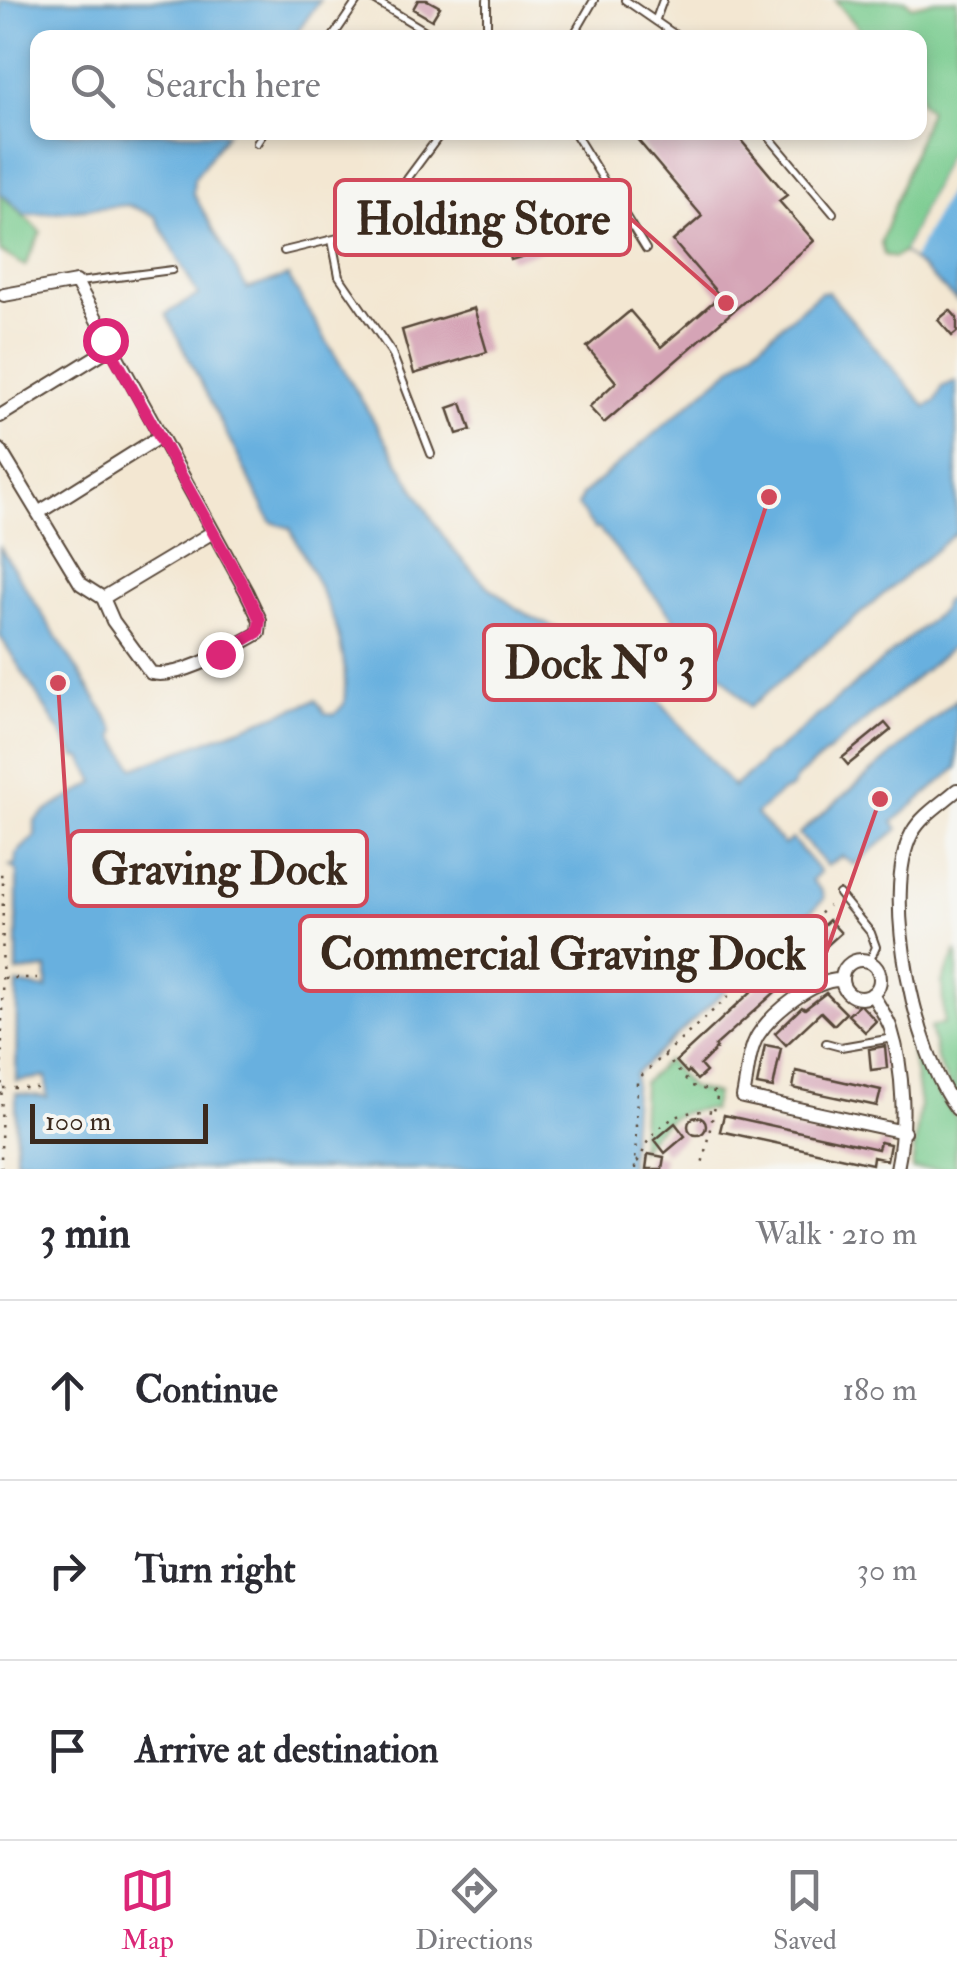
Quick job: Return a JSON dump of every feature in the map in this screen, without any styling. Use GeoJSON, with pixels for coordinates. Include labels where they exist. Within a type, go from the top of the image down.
{"type":"FeatureCollection","features":[{"type":"Feature","properties":{"kind":"street"},"geometry":{"type":"LineString","coordinates":[[0,450],[85,589],[103,598],[113,620],[151,674],[161,676],[220,654],[258,632],[260,620],[246,591],[76,282],[1,294]]}},
{"type":"Feature","properties":{"kind":"street"},"geometry":{"type":"LineString","coordinates":[[0,416],[110,348]]}},
{"type":"Feature","properties":{"kind":"street"},"geometry":{"type":"LineString","coordinates":[[38,513],[159,437]]}},
{"type":"Feature","properties":{"kind":"street"},"geometry":{"type":"LineString","coordinates":[[103,598],[213,532]]}},
{"type":"Feature","properties":{"kind":"street"},"geometry":{"type":"LineString","coordinates":[[957,790],[912,834],[898,888],[908,983],[935,1068],[957,1109]]}},
{"type":"Feature","properties":{"kind":"street"},"geometry":{"type":"LineString","coordinates":[[869,962],[880,977],[872,994],[861,998],[850,994],[842,980],[850,963],[869,962]]}},
{"type":"Feature","properties":{"kind":"street"},"geometry":{"type":"LineString","coordinates":[[842,980],[824,981],[810,988],[760,1032],[743,1097],[904,1132]]}},
{"type":"Feature","properties":{"kind":"street"},"geometry":{"type":"LineString","coordinates":[[872,994],[893,1038],[904,1132],[897,1169]]}},
{"type":"Feature","properties":{"kind":"lane"},"geometry":{"type":"LineString","coordinates":[[337,30],[358,0]]}},
{"type":"Feature","properties":{"kind":"lane"},"geometry":{"type":"LineString","coordinates":[[374,0],[424,30]]}},
{"type":"Feature","properties":{"kind":"lane"},"geometry":{"type":"LineString","coordinates":[[486,30],[487,0]]}},
{"type":"Feature","properties":{"kind":"lane"},"geometry":{"type":"LineString","coordinates":[[577,30],[594,0]]}},
{"type":"Feature","properties":{"kind":"lane"},"geometry":{"type":"LineString","coordinates":[[625,0],[669,30]]}},
{"type":"Feature","properties":{"kind":"lane"},"geometry":{"type":"LineString","coordinates":[[656,19],[663,0]]}},
{"type":"Feature","properties":{"kind":"lane"},"geometry":{"type":"LineString","coordinates":[[284,251],[332,240],[379,217],[436,140]]}},
{"type":"Feature","properties":{"kind":"lane"},"geometry":{"type":"LineString","coordinates":[[579,140],[646,249]]}},
{"type":"Feature","properties":{"kind":"lane"},"geometry":{"type":"LineString","coordinates":[[771,140],[833,212]]}},
{"type":"Feature","properties":{"kind":"lane"},"geometry":{"type":"LineString","coordinates":[[332,240],[339,276],[392,354],[431,454]]}},
{"type":"Feature","properties":{"kind":"lane"},"geometry":{"type":"LineString","coordinates":[[76,282],[172,270]]}},
{"type":"Feature","properties":{"kind":"lane"},"geometry":{"type":"LineString","coordinates":[[839,894],[872,933],[876,948],[869,962]]}},
{"type":"Feature","properties":{"kind":"lane"},"geometry":{"type":"LineString","coordinates":[[826,1043],[842,1047],[893,1038]]}},
{"type":"Feature","properties":{"kind":"path"},"geometry":{"type":"LineString","coordinates":[[0,874],[1,1169]]}},
{"type":"Feature","properties":{"kind":"path"},"geometry":{"type":"LineString","coordinates":[[635,1166],[637,1082],[828,906]]}},
{"type":"Feature","properties":{"kind":"path"},"geometry":{"type":"LineString","coordinates":[[2,978],[37,978]]}},
{"type":"Feature","properties":{"kind":"path"},"geometry":{"type":"LineString","coordinates":[[664,1055],[692,1086],[718,1093],[701,1169]]}},
{"type":"Feature","properties":{"kind":"path"},"geometry":{"type":"LineString","coordinates":[[2,1088],[37,1088]]}},
{"type":"Feature","properties":{"kind":"path"},"geometry":{"type":"LineString","coordinates":[[635,1166],[649,1140],[674,1117],[697,1111],[714,1112]]}},
{"type":"Feature","properties":{"kind":"green space"},"geometry":{"type":"Polygon","coordinates":[[[835,0],[905,0],[911,6],[957,0],[957,136],[904,252],[894,258],[884,255],[881,242],[918,140],[927,140],[927,30],[860,30],[835,0]]]}},
{"type":"Feature","properties":{"kind":"green space"},"geometry":{"type":"Polygon","coordinates":[[[0,193],[41,232],[25,266],[0,251],[0,193]]]}},
{"type":"Feature","properties":{"kind":"green space"},"geometry":{"type":"Polygon","coordinates":[[[957,950],[957,1102],[938,1063],[930,1028],[944,1023],[942,982],[957,950]]]}},
{"type":"Feature","properties":{"kind":"green space"},"geometry":{"type":"Polygon","coordinates":[[[905,1005],[933,1087],[957,1119],[955,1169],[912,1169],[920,1105],[905,1005]]]}},
{"type":"Feature","properties":{"kind":"green space"},"geometry":{"type":"Polygon","coordinates":[[[667,1060],[690,1087],[716,1094],[712,1110],[689,1111],[670,1120],[640,1150],[643,1083],[667,1060]]]}},
{"type":"Feature","properties":{"kind":"water"},"geometry":{"type":"Polygon","coordinates":[[[0,0],[320,0],[299,30],[30,30],[30,140],[222,140],[194,179],[193,193],[247,289],[288,276],[437,527],[460,558],[502,598],[553,627],[606,639],[626,662],[642,651],[647,637],[658,632],[665,660],[691,670],[683,681],[669,684],[656,696],[733,787],[941,611],[944,601],[957,596],[957,643],[797,778],[791,789],[781,792],[756,814],[784,845],[792,839],[820,872],[812,880],[824,899],[635,1074],[629,1169],[46,1169],[46,1160],[16,1160],[16,1093],[47,1097],[46,1077],[16,1081],[17,984],[47,989],[47,969],[17,972],[17,871],[10,866],[16,864],[16,854],[35,836],[35,821],[95,782],[0,636],[0,547],[116,731],[114,736],[134,768],[316,700],[325,713],[335,714],[344,704],[345,679],[338,634],[311,570],[290,528],[271,522],[166,314],[198,295],[155,216],[128,205],[25,215],[0,193],[0,0]]]}},
{"type":"Feature","properties":{"kind":"water"},"geometry":{"type":"Polygon","coordinates":[[[957,136],[957,301],[904,252],[957,136]]]}},
{"type":"Feature","properties":{"kind":"water"},"geometry":{"type":"Polygon","coordinates":[[[821,292],[828,292],[926,407],[936,401],[942,387],[956,381],[957,532],[750,707],[706,658],[691,666],[669,658],[663,633],[673,618],[578,506],[582,495],[821,292]]]}},
{"type":"Feature","properties":{"kind":"water"},"geometry":{"type":"Polygon","coordinates":[[[957,699],[957,768],[893,822],[898,829],[854,865],[842,856],[827,866],[799,834],[957,699]]]}},
{"type":"Feature","properties":{"kind":"pier"},"geometry":{"type":"Polygon","coordinates":[[[957,136],[957,173],[913,259],[904,252],[957,136]]]}},
{"type":"Feature","properties":{"kind":"building"},"geometry":{"type":"Polygon","coordinates":[[[418,0],[440,7],[432,20],[413,9],[418,0]]]}},
{"type":"Feature","properties":{"kind":"building"},"geometry":{"type":"Polygon","coordinates":[[[638,140],[741,140],[787,195],[779,201],[814,241],[604,423],[589,407],[616,382],[587,347],[630,311],[661,347],[720,296],[673,241],[702,216],[638,140]]]}},
{"type":"Feature","properties":{"kind":"building"},"geometry":{"type":"Polygon","coordinates":[[[568,220],[574,241],[511,260],[505,239],[568,220]]]}},
{"type":"Feature","properties":{"kind":"building"},"geometry":{"type":"Polygon","coordinates":[[[474,308],[487,352],[414,374],[402,330],[474,308]]]}},
{"type":"Feature","properties":{"kind":"building"},"geometry":{"type":"Polygon","coordinates":[[[950,310],[957,318],[957,332],[952,336],[938,320],[950,310]]]}},
{"type":"Feature","properties":{"kind":"building"},"geometry":{"type":"Polygon","coordinates":[[[462,403],[471,430],[457,434],[448,408],[462,403]]]}},
{"type":"Feature","properties":{"kind":"building"},"geometry":{"type":"Polygon","coordinates":[[[885,723],[891,730],[848,765],[842,758],[885,723]]]}},
{"type":"Feature","properties":{"kind":"building"},"geometry":{"type":"Polygon","coordinates":[[[829,920],[841,933],[715,1046],[700,1065],[706,1072],[697,1080],[687,1073],[676,1061],[829,920]]]}},
{"type":"Feature","properties":{"kind":"building"},"geometry":{"type":"Polygon","coordinates":[[[826,993],[846,1013],[834,1025],[821,1012],[786,1045],[775,1033],[802,1007],[805,1009],[826,993]]]}},
{"type":"Feature","properties":{"kind":"building"},"geometry":{"type":"Polygon","coordinates":[[[860,1004],[876,1021],[865,1032],[848,1015],[860,1004]]]}},
{"type":"Feature","properties":{"kind":"building"},"geometry":{"type":"Polygon","coordinates":[[[765,1045],[781,1048],[773,1088],[757,1085],[765,1045]]]}},
{"type":"Feature","properties":{"kind":"building"},"geometry":{"type":"Polygon","coordinates":[[[885,1046],[887,1068],[871,1070],[869,1049],[885,1046]]]}},
{"type":"Feature","properties":{"kind":"building"},"geometry":{"type":"Polygon","coordinates":[[[796,1071],[881,1090],[877,1106],[793,1088],[796,1071]]]}},
{"type":"Feature","properties":{"kind":"building"},"geometry":{"type":"Polygon","coordinates":[[[724,1115],[878,1149],[880,1142],[890,1144],[887,1160],[873,1157],[872,1164],[720,1131],[724,1115]]]}},
{"type":"Feature","properties":{"kind":"building"},"geometry":{"type":"Polygon","coordinates":[[[697,1117],[704,1119],[704,1133],[697,1135],[690,1133],[688,1126],[690,1119],[697,1117]]]}},
{"type":"Feature","properties":{"kind":"building"},"geometry":{"type":"Polygon","coordinates":[[[675,1123],[685,1136],[665,1153],[655,1140],[675,1123]]]}},
{"type":"Feature","properties":{"kind":"building"},"geometry":{"type":"Polygon","coordinates":[[[648,1154],[664,1157],[662,1169],[646,1169],[648,1154]]]}},
{"type":"Feature","properties":{"kind":"place","name":"Holding Store"},"geometry":{"type":"Point","coordinates":[726,303]}},
{"type":"Feature","properties":{"kind":"place","name":"Dock Nº 3"},"geometry":{"type":"Point","coordinates":[769,497]}},
{"type":"Feature","properties":{"kind":"place","name":"Graving Dock"},"geometry":{"type":"Point","coordinates":[58,683]}},
{"type":"Feature","properties":{"kind":"place","name":"Commercial Graving Dock"},"geometry":{"type":"Point","coordinates":[880,799]}},
{"type":"Feature","properties":{"kind":"route"},"geometry":{"type":"LineString","coordinates":[[105,340],[260,620],[258,632],[220,654]]}}]}
